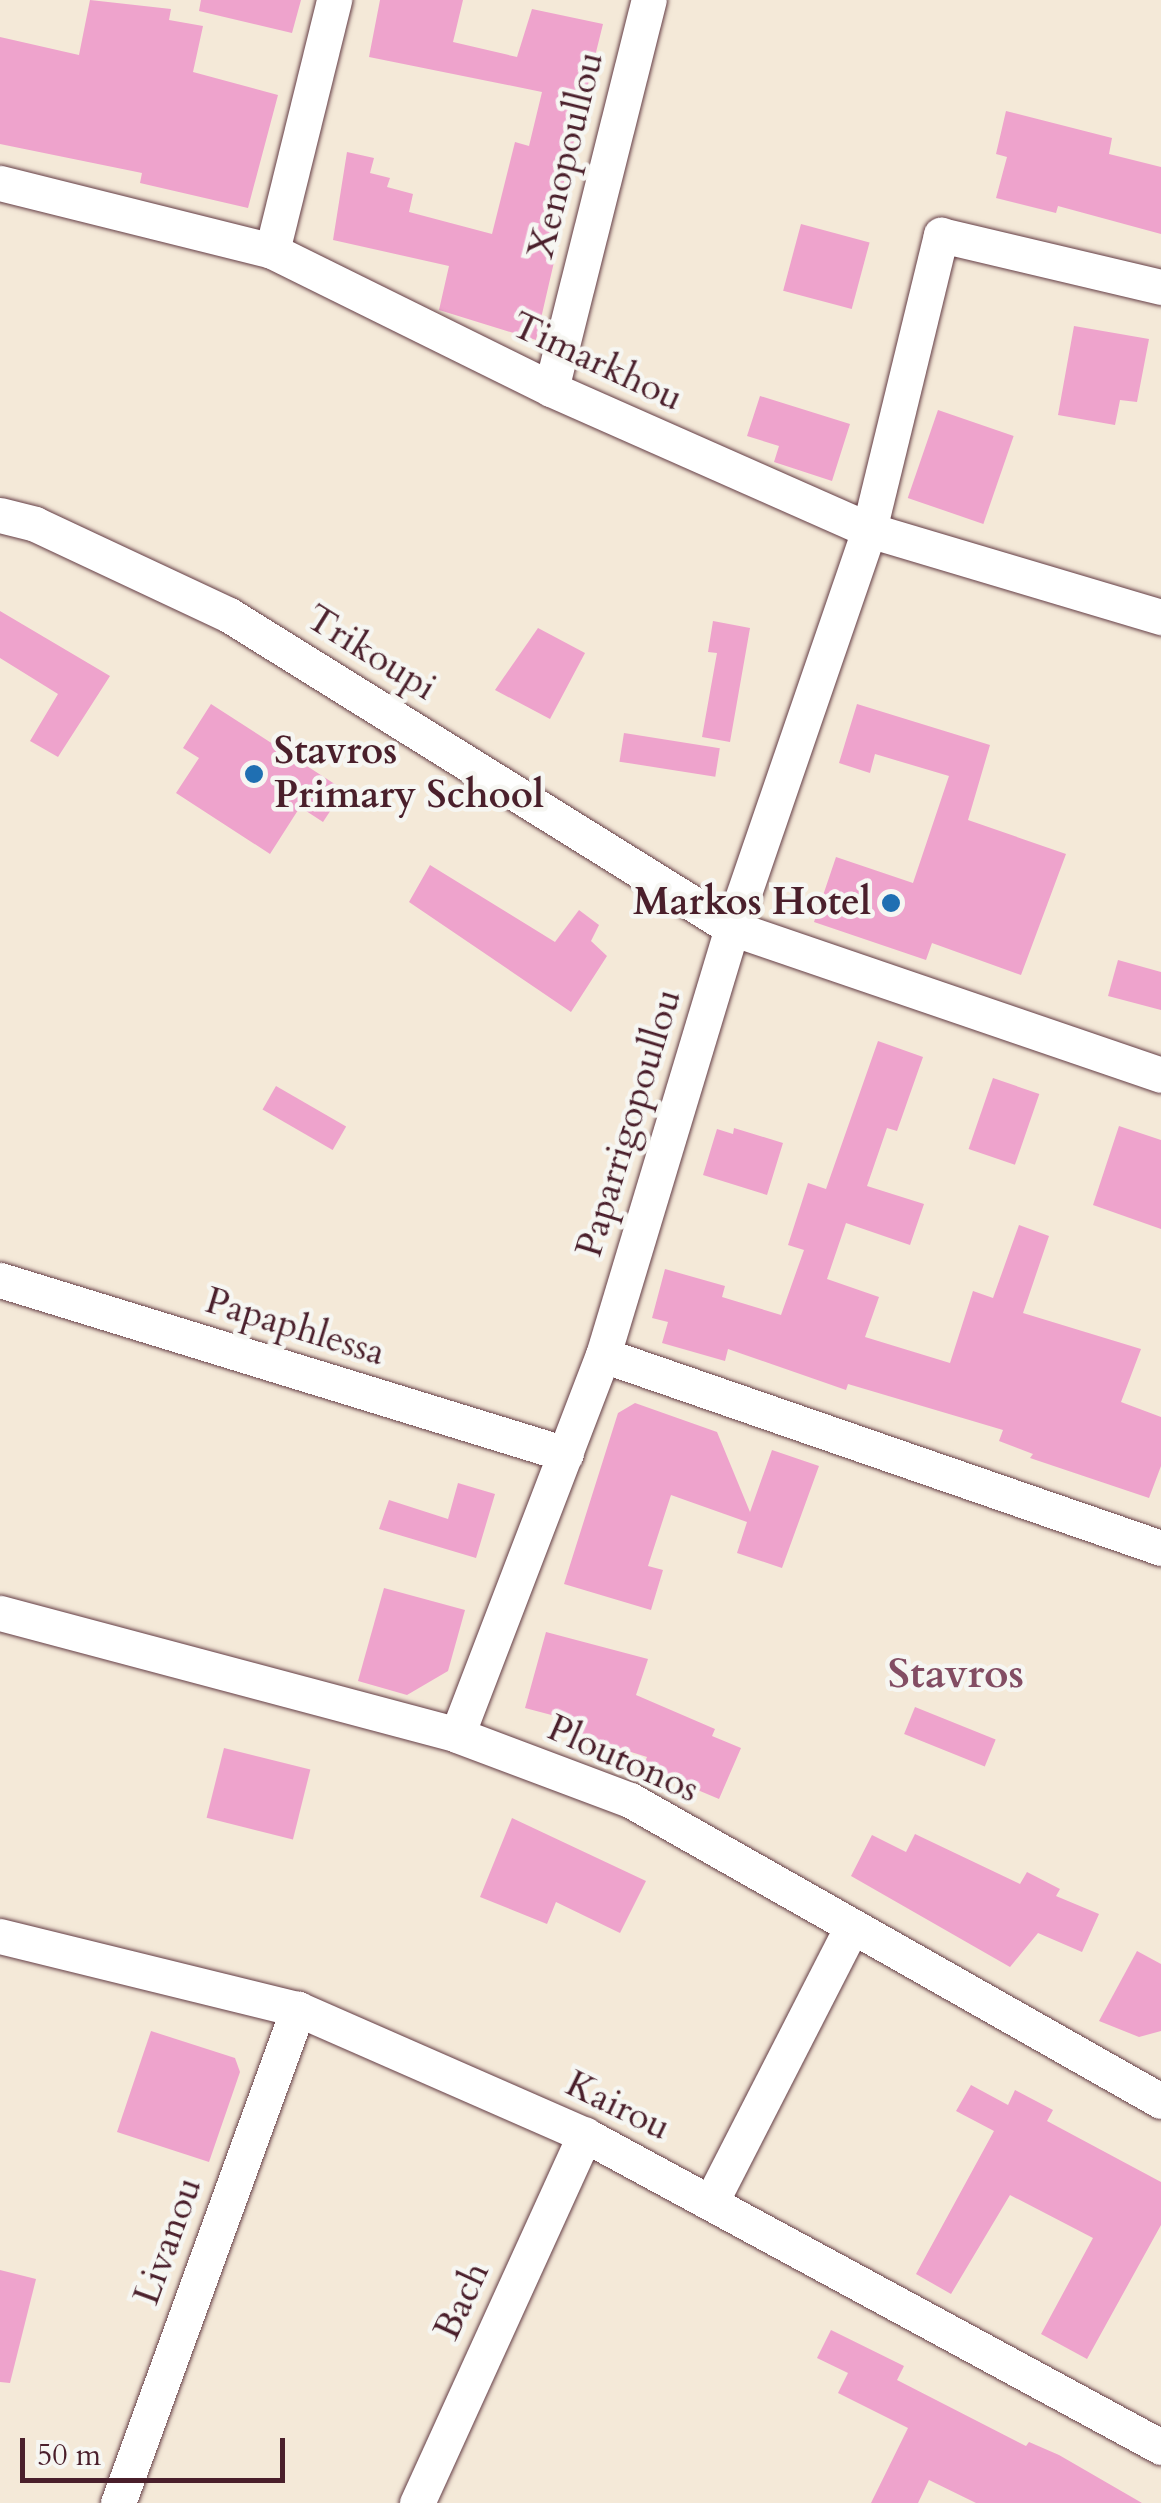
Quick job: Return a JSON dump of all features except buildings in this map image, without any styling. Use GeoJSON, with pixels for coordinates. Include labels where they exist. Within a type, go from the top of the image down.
{"type":"FeatureCollection","features":[{"type":"Feature","properties":{"kind":"street"},"geometry":{"type":"LineString","coordinates":[[272,251],[334,0]]}},
{"type":"Feature","properties":{"kind":"street","name":"Xenopoullou"},"geometry":{"type":"LineString","coordinates":[[551,390],[649,0]]}},
{"type":"Feature","properties":{"kind":"street","name":"Timarkhou"},"geometry":{"type":"LineString","coordinates":[[0,183],[272,251],[551,390],[869,530],[1161,616]]}},
{"type":"Feature","properties":{"kind":"street","name":"Paparrigopoullou"},"geometry":{"type":"LineString","coordinates":[[457,1735],[603,1355],[732,928],[869,530],[941,235],[1161,287]]}},
{"type":"Feature","properties":{"kind":"street","name":"Trikoupi"},"geometry":{"type":"LineString","coordinates":[[0,515],[35,524],[230,615],[732,928],[1161,1075]]}},
{"type":"Feature","properties":{"kind":"street","name":"Papaphlessa"},"geometry":{"type":"LineString","coordinates":[[0,1280],[566,1454]]}},
{"type":"Feature","properties":{"kind":"street"},"geometry":{"type":"LineString","coordinates":[[603,1355],[1161,1548]]}},
{"type":"Feature","properties":{"kind":"street","name":"Ploutonos"},"geometry":{"type":"LineString","coordinates":[[0,1612],[457,1735],[630,1800],[850,1930],[1161,2102]]}},
{"type":"Feature","properties":{"kind":"street"},"geometry":{"type":"LineString","coordinates":[[712,2200],[850,1930]]}},
{"type":"Feature","properties":{"kind":"street","name":"Kairou"},"geometry":{"type":"LineString","coordinates":[[0,1938],[298,2009],[586,2135],[712,2200],[1161,2448]]}},
{"type":"Feature","properties":{"kind":"street","name":"Livanou"},"geometry":{"type":"LineString","coordinates":[[118,2503],[298,2009]]}},
{"type":"Feature","properties":{"kind":"street","name":"Bach"},"geometry":{"type":"LineString","coordinates":[[425,2500],[586,2135]]}},
{"type":"Feature","properties":{"kind":"place","name":"Stavros Primary School"},"geometry":{"type":"Point","coordinates":[254,774]}},
{"type":"Feature","properties":{"kind":"place","name":"Markos Hotel"},"geometry":{"type":"Point","coordinates":[891,903]}},
{"type":"Feature","properties":{"kind":"district","name":"Stavros"},"geometry":{"type":"Point","coordinates":[956,1674]}}]}
